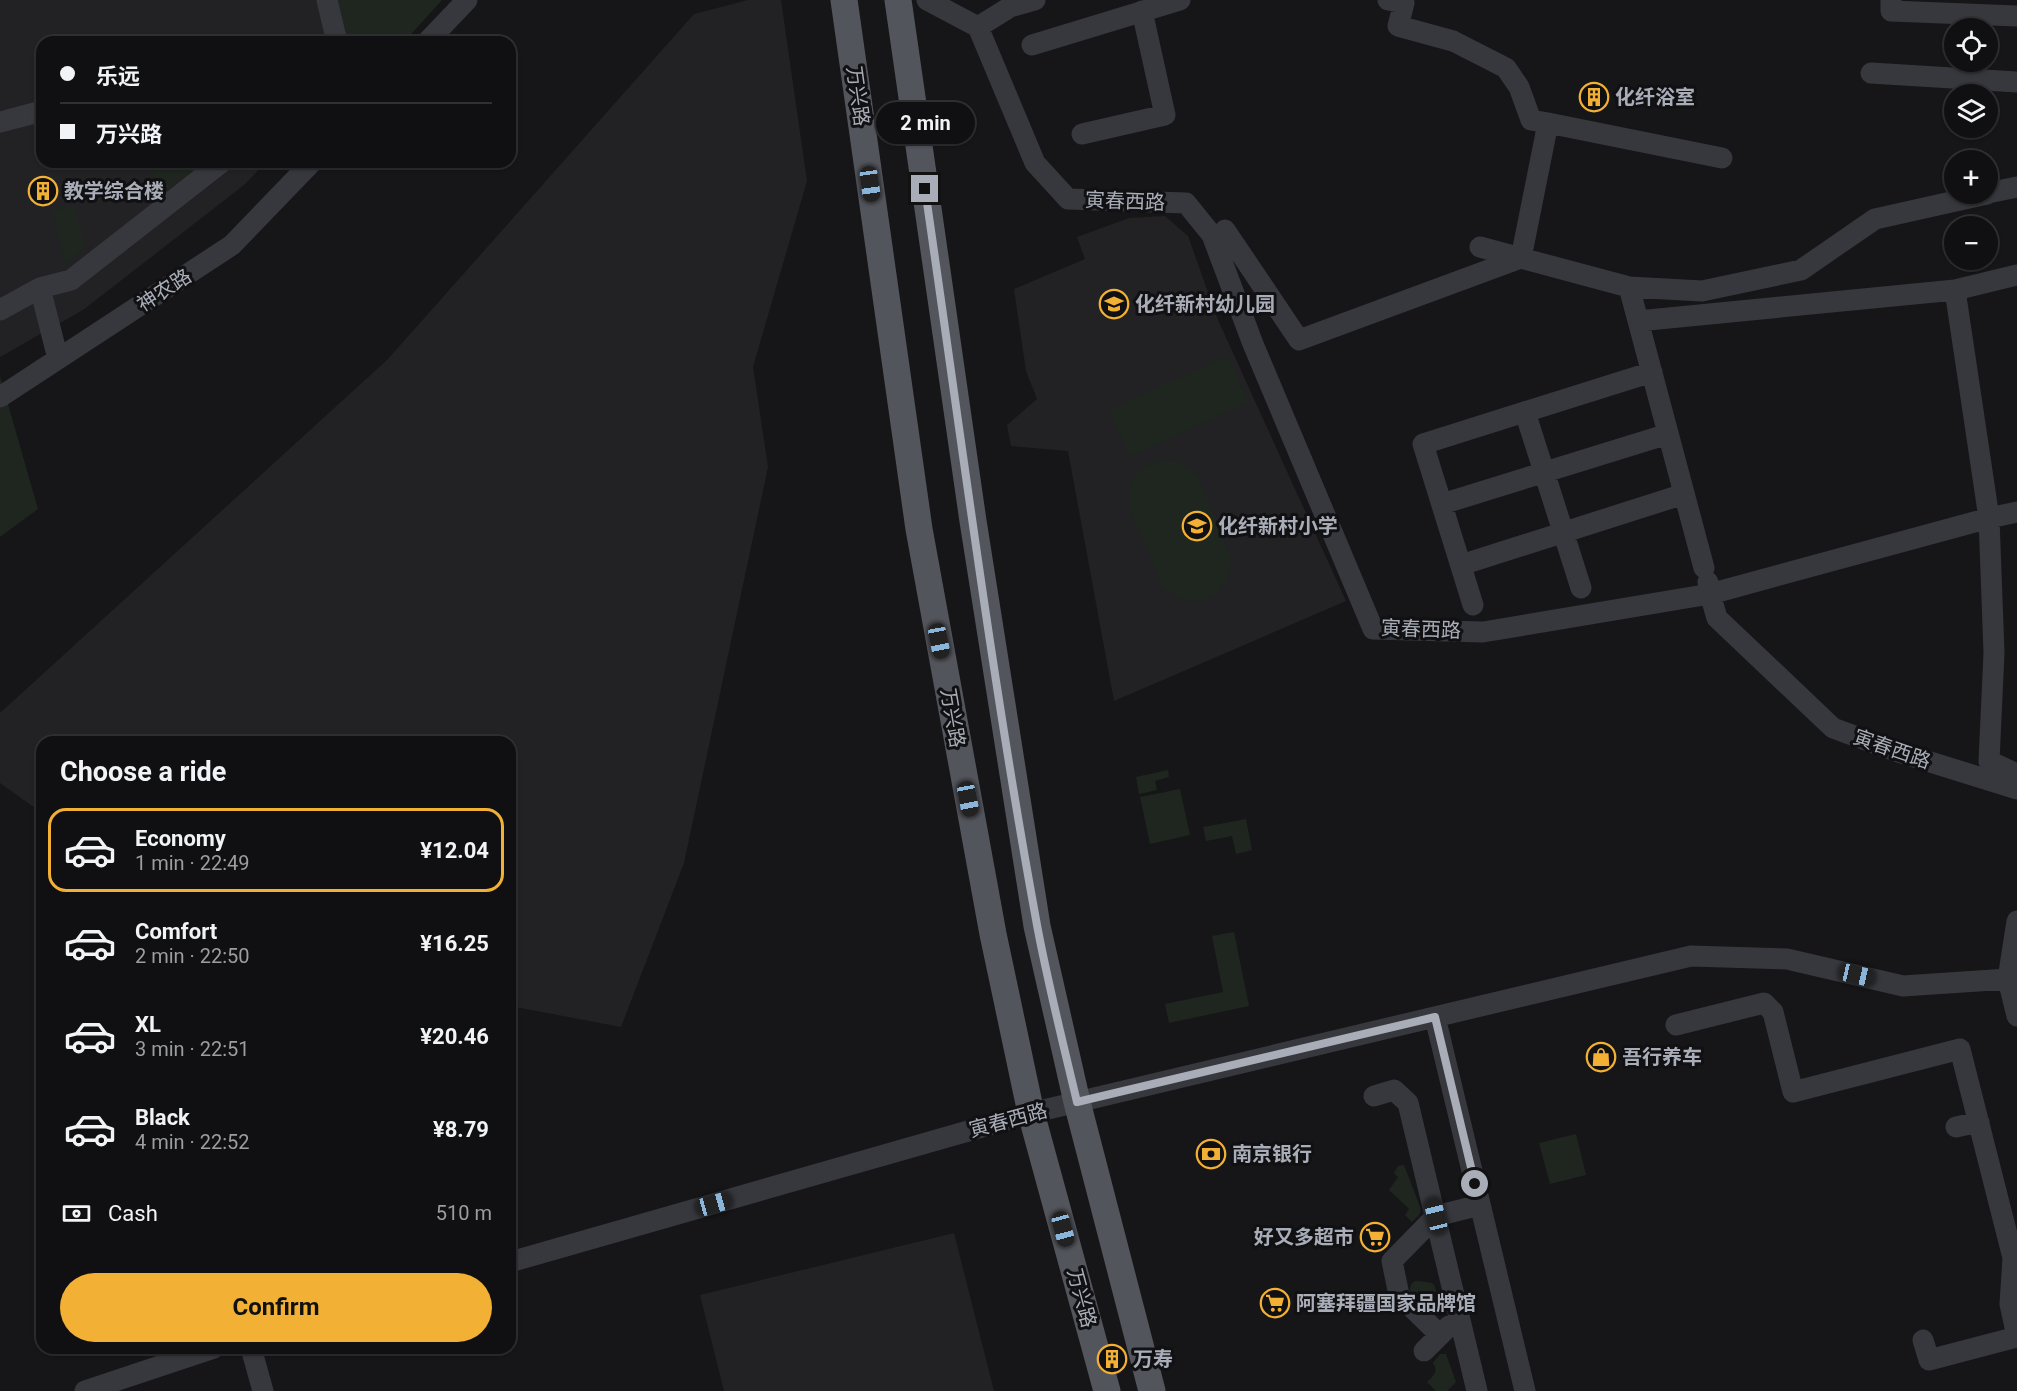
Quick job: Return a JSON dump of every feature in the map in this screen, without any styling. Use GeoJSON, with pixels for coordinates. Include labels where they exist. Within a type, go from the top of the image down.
{"type":"FeatureCollection","features":[{"type":"Feature","properties":{"kind":"main road","name":"万兴路"},"geometry":{"type":"LineString","coordinates":[[844,0],[919,529],[993,934],[1031,1113],[1107,1391]]}},
{"type":"Feature","properties":{"kind":"main road"},"geometry":{"type":"LineString","coordinates":[[898,0],[999,692],[1037,926],[1077,1102],[1152,1391]]}},
{"type":"Feature","properties":{"kind":"street"},"geometry":{"type":"LineString","coordinates":[[327,0],[336,36]]}},
{"type":"Feature","properties":{"kind":"street"},"geometry":{"type":"LineString","coordinates":[[433,36],[467,0]]}},
{"type":"Feature","properties":{"kind":"street"},"geometry":{"type":"LineString","coordinates":[[927,0],[978,27],[1010,7],[1035,0]]}},
{"type":"Feature","properties":{"kind":"street"},"geometry":{"type":"LineString","coordinates":[[1032,45],[1180,0]]}},
{"type":"Feature","properties":{"kind":"street"},"geometry":{"type":"LineString","coordinates":[[1388,0],[1404,3],[1398,26],[1453,41],[1506,68],[1519,87],[1531,120],[1722,158]]}},
{"type":"Feature","properties":{"kind":"street"},"geometry":{"type":"LineString","coordinates":[[1891,0],[1890,11],[2017,16]]}},
{"type":"Feature","properties":{"kind":"street"},"geometry":{"type":"LineString","coordinates":[[1082,134],[1165,115],[1142,12]]}},
{"type":"Feature","properties":{"kind":"street","name":"寅春西路"},"geometry":{"type":"LineString","coordinates":[[978,27],[1035,163],[1068,199],[1186,203],[1212,235],[1253,344],[1373,629],[1483,632],[1707,581],[1717,618],[1833,728],[1895,751],[2017,789]]}},
{"type":"Feature","properties":{"kind":"street"},"geometry":{"type":"LineString","coordinates":[[1871,73],[2017,82]]}},
{"type":"Feature","properties":{"kind":"street"},"geometry":{"type":"LineString","coordinates":[[0,122],[36,113]]}},
{"type":"Feature","properties":{"kind":"street"},"geometry":{"type":"LineString","coordinates":[[1521,258],[1548,123]]}},
{"type":"Feature","properties":{"kind":"street"},"geometry":{"type":"LineString","coordinates":[[0,310],[40,288],[71,280],[214,168]]}},
{"type":"Feature","properties":{"kind":"street","name":"神农路"},"geometry":{"type":"LineString","coordinates":[[0,397],[232,245],[306,168]]}},
{"type":"Feature","properties":{"kind":"street"},"geometry":{"type":"LineString","coordinates":[[1998,191],[2017,187]]}},
{"type":"Feature","properties":{"kind":"street"},"geometry":{"type":"LineString","coordinates":[[1480,247],[1629,287],[1702,291],[1801,270],[1875,219],[1944,203]]}},
{"type":"Feature","properties":{"kind":"street"},"geometry":{"type":"LineString","coordinates":[[1225,230],[1299,340],[1521,258]]}},
{"type":"Feature","properties":{"kind":"street"},"geometry":{"type":"LineString","coordinates":[[1638,321],[1955,290],[2017,275]]}},
{"type":"Feature","properties":{"kind":"street"},"geometry":{"type":"LineString","coordinates":[[1629,287],[1707,581],[2017,512]]}},
{"type":"Feature","properties":{"kind":"street"},"geometry":{"type":"LineString","coordinates":[[40,288],[58,359]]}},
{"type":"Feature","properties":{"kind":"street"},"geometry":{"type":"LineString","coordinates":[[1955,290],[1989,518],[1994,653],[1989,762],[2017,774]]}},
{"type":"Feature","properties":{"kind":"street"},"geometry":{"type":"LineString","coordinates":[[1473,605],[1423,444],[1652,372]]}},
{"type":"Feature","properties":{"kind":"street"},"geometry":{"type":"LineString","coordinates":[[1525,412],[1581,588]]}},
{"type":"Feature","properties":{"kind":"street"},"geometry":{"type":"LineString","coordinates":[[1442,504],[1668,434]]}},
{"type":"Feature","properties":{"kind":"street"},"geometry":{"type":"LineString","coordinates":[[1461,565],[1684,494]]}},
{"type":"Feature","properties":{"kind":"street"},"geometry":{"type":"LineString","coordinates":[[2017,921],[2008,979],[2017,1016]]}},
{"type":"Feature","properties":{"kind":"street","name":"寅春西路"},"geometry":{"type":"LineString","coordinates":[[516,1260],[1031,1113],[1691,956],[1787,959],[1903,986],[2008,979]]}},
{"type":"Feature","properties":{"kind":"street"},"geometry":{"type":"LineString","coordinates":[[1676,1025],[1764,1003],[1773,1012],[1793,1092],[1960,1048],[2013,1258],[2010,1304],[2016,1332],[1929,1360],[1923,1340]]}},
{"type":"Feature","properties":{"kind":"street"},"geometry":{"type":"LineString","coordinates":[[1435,1017],[1525,1391]]}},
{"type":"Feature","properties":{"kind":"street"},"geometry":{"type":"LineString","coordinates":[[1374,1096],[1394,1090],[1408,1103],[1477,1391]]}},
{"type":"Feature","properties":{"kind":"street"},"geometry":{"type":"LineString","coordinates":[[1956,1127],[1979,1122]]}},
{"type":"Feature","properties":{"kind":"street"},"geometry":{"type":"LineString","coordinates":[[1440,1335],[1399,1294],[1392,1261],[1436,1216],[1480,1205]]}},
{"type":"Feature","properties":{"kind":"street"},"geometry":{"type":"LineString","coordinates":[[1424,1351],[1459,1316]]}},
{"type":"Feature","properties":{"kind":"street"},"geometry":{"type":"LineString","coordinates":[[85,1391],[196,1354]]}},
{"type":"Feature","properties":{"kind":"street"},"geometry":{"type":"LineString","coordinates":[[253,1354],[263,1391]]}},
{"type":"Feature","properties":{"kind":"shaded area"},"geometry":{"type":"Polygon","coordinates":[[[0,0],[411,0],[382,36],[36,36],[36,168],[260,168],[244,185],[83,310],[0,357],[0,0]]]}},
{"type":"Feature","properties":{"kind":"shaded area"},"geometry":{"type":"Polygon","coordinates":[[[334,0],[442,0],[409,36],[344,36],[334,0]]]}},
{"type":"Feature","properties":{"kind":"shaded area"},"geometry":{"type":"Polygon","coordinates":[[[748,0],[781,0],[807,181],[753,367],[768,467],[684,863],[621,1027],[516,1007],[516,736],[36,736],[36,809],[0,783],[0,713],[388,359],[694,14],[748,0]]]}},
{"type":"Feature","properties":{"kind":"shaded area"},"geometry":{"type":"Polygon","coordinates":[[[154,168],[172,168],[173,171],[181,168],[195,168],[156,198],[152,181],[155,174],[154,168]]]}},
{"type":"Feature","properties":{"kind":"shaded area"},"geometry":{"type":"Polygon","coordinates":[[[74,205],[85,247],[65,264],[52,211],[74,205]]]}},
{"type":"Feature","properties":{"kind":"shaded area","name":"化纤新村小学"},"geometry":{"type":"Polygon","coordinates":[[[1165,216],[1188,236],[1218,320],[1346,601],[1114,701],[1068,451],[1011,446],[1007,425],[1037,399],[1026,371],[1014,289],[1085,259],[1077,237],[1129,218],[1165,216]]]}},
{"type":"Feature","properties":{"kind":"shaded area"},"geometry":{"type":"Polygon","coordinates":[[[1227,356],[1248,402],[1130,457],[1109,410],[1227,356]]]}},
{"type":"Feature","properties":{"kind":"shaded area"},"geometry":{"type":"Polygon","coordinates":[[[0,376],[38,509],[0,537],[0,376]]]}},
{"type":"Feature","properties":{"kind":"shaded area"},"geometry":{"type":"Polygon","coordinates":[[[1169,460],[1188,468],[1201,482],[1231,559],[1229,573],[1217,593],[1197,601],[1186,600],[1163,587],[1131,512],[1130,492],[1136,475],[1149,465],[1169,460]]]}},
{"type":"Feature","properties":{"kind":"shaded area"},"geometry":{"type":"Polygon","coordinates":[[[1168,770],[1169,777],[1155,781],[1157,790],[1139,794],[1136,777],[1168,770]]]}},
{"type":"Feature","properties":{"kind":"shaded area"},"geometry":{"type":"Polygon","coordinates":[[[1180,789],[1190,835],[1150,844],[1140,797],[1180,789]]]}},
{"type":"Feature","properties":{"kind":"shaded area"},"geometry":{"type":"Polygon","coordinates":[[[1246,819],[1252,850],[1236,854],[1232,836],[1206,841],[1203,827],[1246,819]]]}},
{"type":"Feature","properties":{"kind":"shaded area"},"geometry":{"type":"Polygon","coordinates":[[[1234,932],[1249,1006],[1169,1023],[1165,1004],[1223,992],[1212,936],[1234,932]]]}},
{"type":"Feature","properties":{"kind":"shaded area"},"geometry":{"type":"Polygon","coordinates":[[[1576,1134],[1586,1175],[1550,1184],[1539,1143],[1576,1134]]]}},
{"type":"Feature","properties":{"kind":"shaded area"},"geometry":{"type":"Polygon","coordinates":[[[1404,1165],[1421,1209],[1420,1214],[1412,1222],[1405,1215],[1409,1209],[1389,1190],[1398,1177],[1394,1173],[1398,1166],[1404,1165]]]}},
{"type":"Feature","properties":{"kind":"shaded area"},"geometry":{"type":"Polygon","coordinates":[[[954,1233],[994,1391],[724,1391],[700,1295],[954,1233]]]}},
{"type":"Feature","properties":{"kind":"shaded area"},"geometry":{"type":"Polygon","coordinates":[[[1415,1281],[1431,1283],[1435,1286],[1439,1302],[1434,1309],[1429,1309],[1410,1290],[1411,1284],[1415,1281]]]}},
{"type":"Feature","properties":{"kind":"shaded area"},"geometry":{"type":"Polygon","coordinates":[[[1440,1354],[1446,1354],[1456,1382],[1447,1391],[1436,1391],[1427,1382],[1434,1374],[1433,1363],[1440,1354]]]}},
{"type":"Feature","properties":{"kind":"place","name":"化纤浴室"},"geometry":{"type":"Point","coordinates":[1594,97]}},
{"type":"Feature","properties":{"kind":"place","name":"教学综合楼"},"geometry":{"type":"Point","coordinates":[43,191]}},
{"type":"Feature","properties":{"kind":"place","name":"化纤新村幼儿园"},"geometry":{"type":"Point","coordinates":[1114,304]}},
{"type":"Feature","properties":{"kind":"place","name":"化纤新村小学"},"geometry":{"type":"Point","coordinates":[1197,526]}},
{"type":"Feature","properties":{"kind":"place","name":"吾行养车"},"geometry":{"type":"Point","coordinates":[1601,1057]}},
{"type":"Feature","properties":{"kind":"place","name":"南京银行"},"geometry":{"type":"Point","coordinates":[1211,1154]}},
{"type":"Feature","properties":{"kind":"place","name":"好又多超市"},"geometry":{"type":"Point","coordinates":[1375,1237]}},
{"type":"Feature","properties":{"kind":"place","name":"阿塞拜疆国家品牌馆"},"geometry":{"type":"Point","coordinates":[1275,1303]}},
{"type":"Feature","properties":{"kind":"place","name":"万寿"},"geometry":{"type":"Point","coordinates":[1112,1359]}},
{"type":"Feature","properties":{"kind":"route"},"geometry":{"type":"LineString","coordinates":[[925,189],[973,521],[1029,879],[1037,926],[1077,1102],[1435,1017],[1475,1184]]}}]}
